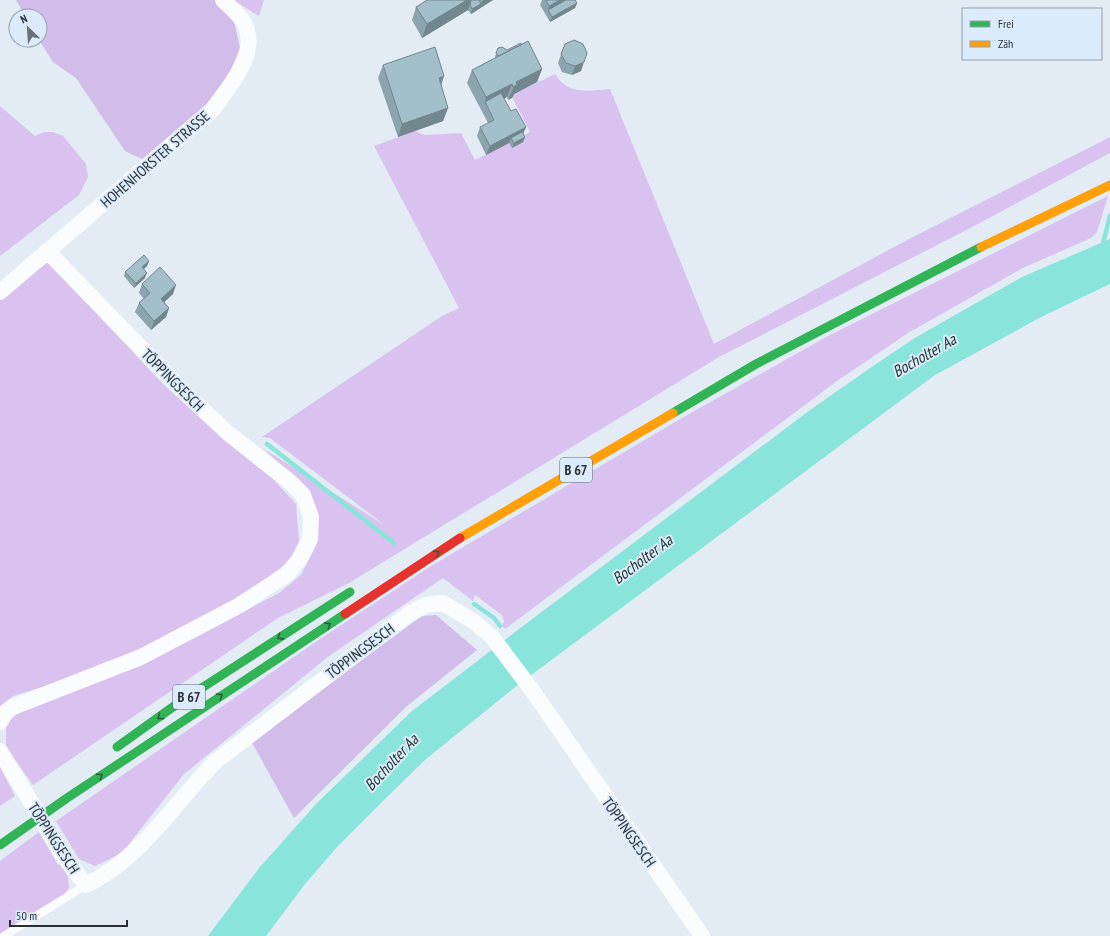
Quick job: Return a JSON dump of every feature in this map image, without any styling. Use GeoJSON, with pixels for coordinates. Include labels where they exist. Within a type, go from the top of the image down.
{"type":"FeatureCollection","features":[{"type":"Feature","properties":{"kind":"highway","name":"B 67"},"geometry":{"type":"LineString","coordinates":[[0,846],[67,798],[450,544],[763,360],[988,243],[1110,185]]}},
{"type":"Feature","properties":{"kind":"highway","name":"B 67"},"geometry":{"type":"LineString","coordinates":[[108,754],[177,704],[356,589]]}},
{"type":"Feature","properties":{"kind":"highway","name":"B 67"},"geometry":{"type":"LineString","coordinates":[[0,853],[51,813],[67,798]]}},
{"type":"Feature","properties":{"kind":"highway"},"geometry":{"type":"LineString","coordinates":[[24,814],[40,803]]}},
{"type":"Feature","properties":{"kind":"street","name":"HOHENHORSTER STRASSE"},"geometry":{"type":"LineString","coordinates":[[0,292],[213,109],[231,84],[246,57],[250,45],[243,22],[223,0]]}},
{"type":"Feature","properties":{"kind":"street","name":"TÖPPINGSESCH"},"geometry":{"type":"LineString","coordinates":[[0,722],[5,713],[13,707],[141,658],[238,606],[286,575],[300,559],[310,539],[311,517],[303,495],[289,481],[228,433],[185,393],[47,251]]}},
{"type":"Feature","properties":{"kind":"street","name":"TÖPPINGSESCH"},"geometry":{"type":"LineString","coordinates":[[3,757],[65,858],[86,886],[104,877],[144,843],[193,783],[216,761],[410,613],[426,605],[443,603],[473,621],[492,637],[532,690],[702,936]]}},
{"type":"Feature","properties":{"kind":"lane"},"geometry":{"type":"LineString","coordinates":[[4,936],[86,886]]}},
{"type":"Feature","properties":{"kind":"shaded area"},"geometry":{"type":"Polygon","coordinates":[[[16,0],[216,0],[232,12],[240,48],[223,88],[210,104],[144,160],[125,151],[76,78],[53,62],[44,48],[48,48],[48,8],[20,8],[16,0]]]}},
{"type":"Feature","properties":{"kind":"shaded area"},"geometry":{"type":"Polygon","coordinates":[[[233,0],[264,0],[259,16],[233,0]]]}},
{"type":"Feature","properties":{"kind":"shaded area"},"geometry":{"type":"Polygon","coordinates":[[[555,74],[560,81],[572,89],[587,91],[610,89],[714,344],[907,240],[1110,137],[1110,153],[978,224],[719,357],[349,583],[278,618],[33,785],[6,747],[6,726],[19,710],[193,639],[279,593],[301,575],[316,545],[317,510],[309,491],[264,449],[386,526],[270,438],[262,437],[442,316],[459,308],[374,146],[415,131],[425,135],[461,133],[475,160],[530,132],[511,95],[555,74]]]}},
{"type":"Feature","properties":{"kind":"shaded area"},"geometry":{"type":"Polygon","coordinates":[[[0,106],[35,136],[44,132],[53,132],[63,136],[86,164],[88,177],[79,195],[0,256],[0,106]]]}},
{"type":"Feature","properties":{"kind":"shaded area"},"geometry":{"type":"Polygon","coordinates":[[[1108,196],[1097,232],[1091,238],[1023,268],[908,333],[837,381],[505,629],[502,626],[504,621],[502,615],[475,595],[473,601],[443,578],[329,656],[184,774],[122,853],[95,866],[79,859],[56,821],[320,639],[431,566],[682,418],[828,336],[1108,196]]]}},
{"type":"Feature","properties":{"kind":"shaded area"},"geometry":{"type":"Polygon","coordinates":[[[48,262],[163,384],[234,448],[273,479],[296,504],[299,541],[289,561],[237,599],[177,632],[120,659],[75,677],[13,696],[0,706],[0,300],[48,262]]]}},
{"type":"Feature","properties":{"kind":"shaded area"},"geometry":{"type":"Polygon","coordinates":[[[436,615],[477,650],[407,706],[294,818],[251,741],[422,616],[436,615]]]}},
{"type":"Feature","properties":{"kind":"shaded area"},"geometry":{"type":"Polygon","coordinates":[[[0,767],[15,796],[0,806],[0,767]]]}},
{"type":"Feature","properties":{"kind":"shaded area"},"geometry":{"type":"Polygon","coordinates":[[[39,832],[58,865],[61,864],[68,877],[69,888],[63,897],[0,936],[0,861],[39,832]]]}},
{"type":"Feature","properties":{"kind":"water","name":"Bocholter Aa"},"geometry":{"type":"Polygon","coordinates":[[[1110,239],[1110,284],[1043,316],[935,375],[519,684],[426,759],[386,798],[338,846],[305,884],[266,936],[208,936],[260,867],[317,803],[412,711],[810,410],[913,339],[1022,277],[1110,239]]]}},
{"type":"Feature","properties":{"kind":"building"},"geometry":{"type":"Polygon","coordinates":[[[427,0],[467,0],[427,24],[416,7],[427,0]]]}},
{"type":"Feature","properties":{"kind":"building"},"geometry":{"type":"Polygon","coordinates":[[[471,0],[479,0],[481,4],[472,9],[470,5],[471,0]]]}},
{"type":"Feature","properties":{"kind":"building"},"geometry":{"type":"Polygon","coordinates":[[[546,0],[560,0],[549,6],[546,0]]]}},
{"type":"Feature","properties":{"kind":"building"},"geometry":{"type":"Polygon","coordinates":[[[566,0],[575,0],[577,3],[552,17],[548,10],[566,0]]]}},
{"type":"Feature","properties":{"kind":"building"},"geometry":{"type":"Polygon","coordinates":[[[574,40],[583,44],[587,53],[584,62],[575,66],[566,63],[561,54],[565,44],[574,40]]]}},
{"type":"Feature","properties":{"kind":"building"},"geometry":{"type":"Polygon","coordinates":[[[528,41],[542,69],[516,82],[517,85],[513,87],[512,84],[486,97],[472,70],[528,41]]]}},
{"type":"Feature","properties":{"kind":"building"},"geometry":{"type":"Polygon","coordinates":[[[521,43],[521,45],[498,56],[496,53],[498,48],[502,47],[507,50],[521,43]]]}},
{"type":"Feature","properties":{"kind":"building"},"geometry":{"type":"Polygon","coordinates":[[[435,47],[444,76],[439,78],[448,108],[402,124],[383,65],[435,47]]]}},
{"type":"Feature","properties":{"kind":"building"},"geometry":{"type":"Polygon","coordinates":[[[501,93],[511,111],[516,109],[526,127],[490,146],[480,127],[494,120],[485,102],[501,93]]]}},
{"type":"Feature","properties":{"kind":"building"},"geometry":{"type":"Polygon","coordinates":[[[522,132],[525,137],[514,143],[511,138],[522,132]]]}},
{"type":"Feature","properties":{"kind":"building"},"geometry":{"type":"Polygon","coordinates":[[[144,255],[149,261],[142,267],[147,273],[136,283],[125,272],[144,255]]]}},
{"type":"Feature","properties":{"kind":"building"},"geometry":{"type":"Polygon","coordinates":[[[160,267],[176,285],[161,299],[169,308],[154,321],[139,303],[150,293],[142,284],[160,267]]]}},
{"type":"Feature","properties":{"kind":"waterway"},"geometry":{"type":"LineString","coordinates":[[1102,247],[1110,216]]}},
{"type":"Feature","properties":{"kind":"waterway"},"geometry":{"type":"LineString","coordinates":[[267,444],[394,543]]}},
{"type":"Feature","properties":{"kind":"waterway"},"geometry":{"type":"LineString","coordinates":[[474,604],[494,618],[500,626]]}},
{"type":"Feature","properties":{"kind":"traffic: fast"},"geometry":{"type":"LineString","coordinates":[[673,413],[756,364],[981,247]]}},
{"type":"Feature","properties":{"kind":"traffic: fast"},"geometry":{"type":"LineString","coordinates":[[117,747],[177,704],[350,592]]}},
{"type":"Feature","properties":{"kind":"traffic: fast"},"geometry":{"type":"LineString","coordinates":[[0,845],[67,798],[345,614]]}},
{"type":"Feature","properties":{"kind":"traffic: slow"},"geometry":{"type":"LineString","coordinates":[[981,247],[1110,185]]}},
{"type":"Feature","properties":{"kind":"traffic: slow"},"geometry":{"type":"LineString","coordinates":[[460,538],[673,413]]}},
{"type":"Feature","properties":{"kind":"traffic: jam"},"geometry":{"type":"LineString","coordinates":[[345,614],[460,538]]}}]}
